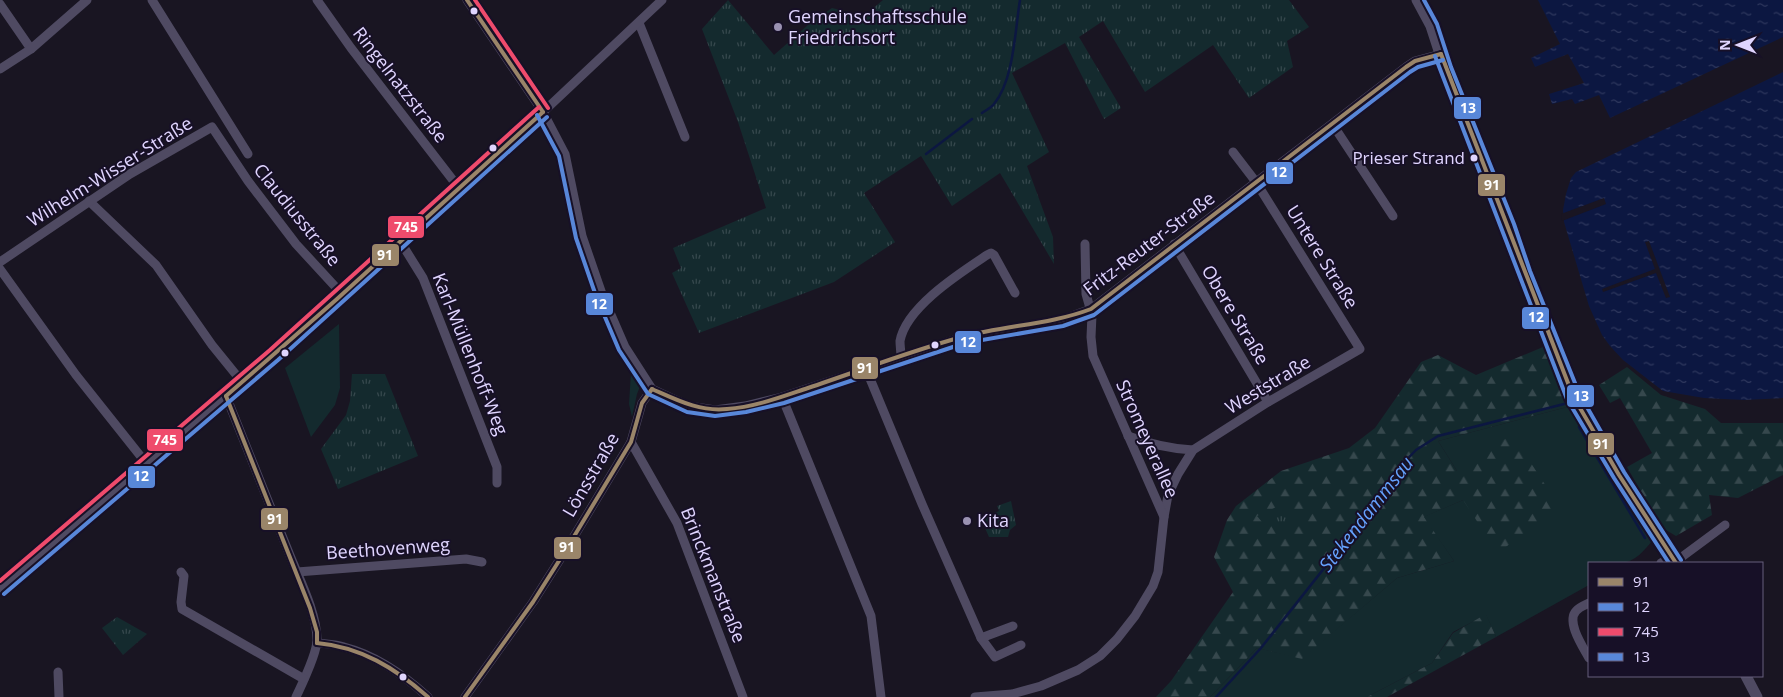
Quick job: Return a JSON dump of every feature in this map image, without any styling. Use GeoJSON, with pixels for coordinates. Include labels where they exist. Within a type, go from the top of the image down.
{"type":"FeatureCollection","features":[{"type":"Feature","properties":{"kind":"street"},"geometry":{"type":"LineString","coordinates":[[0,69],[31,49],[87,0]]}},
{"type":"Feature","properties":{"kind":"street","name":"Claudiusstraße"},"geometry":{"type":"LineString","coordinates":[[152,0],[248,154]]}},
{"type":"Feature","properties":{"kind":"street","name":"Ringelnatzstraße"},"geometry":{"type":"LineString","coordinates":[[316,0],[459,188]]}},
{"type":"Feature","properties":{"kind":"street"},"geometry":{"type":"LineString","coordinates":[[467,0],[543,112],[565,154],[582,236],[602,294],[625,347],[652,389]]}},
{"type":"Feature","properties":{"kind":"street"},"geometry":{"type":"LineString","coordinates":[[1417,0],[1431,26],[1440,54],[1573,396],[1675,561],[1725,524]]}},
{"type":"Feature","properties":{"kind":"street"},"geometry":{"type":"LineString","coordinates":[[0,589],[342,294],[639,23],[658,1]]}},
{"type":"Feature","properties":{"kind":"street"},"geometry":{"type":"LineString","coordinates":[[0,4],[31,49]]}},
{"type":"Feature","properties":{"kind":"street"},"geometry":{"type":"LineString","coordinates":[[639,23],[685,137]]}},
{"type":"Feature","properties":{"kind":"street","name":"Fritz-Reuter-Straße"},"geometry":{"type":"LineString","coordinates":[[652,389],[689,406],[715,410],[745,406],[782,397],[963,337],[1061,320],[1091,309],[1174,244],[1333,125],[1406,67],[1415,61],[1440,54]]}},
{"type":"Feature","properties":{"kind":"street"},"geometry":{"type":"LineString","coordinates":[[1333,125],[1393,216]]}},
{"type":"Feature","properties":{"kind":"street","name":"Claudiusstraße"},"geometry":{"type":"LineString","coordinates":[[212,127],[248,181],[296,244],[342,294]]}},
{"type":"Feature","properties":{"kind":"street","name":"Wilhelm-Wisser-Straße"},"geometry":{"type":"LineString","coordinates":[[0,262],[130,174],[212,127]]}},
{"type":"Feature","properties":{"kind":"street","name":"Claudiusstraße"},"geometry":{"type":"LineString","coordinates":[[230,153],[242,145]]}},
{"type":"Feature","properties":{"kind":"street","name":"Untere Straße"},"geometry":{"type":"LineString","coordinates":[[1233,152],[1256,182],[1360,349]]}},
{"type":"Feature","properties":{"kind":"street"},"geometry":{"type":"LineString","coordinates":[[89,201],[156,265],[212,345],[242,382]]}},
{"type":"Feature","properties":{"kind":"street","name":"Karl-Müllenhoff-Weg"},"geometry":{"type":"LineString","coordinates":[[400,241],[423,278],[497,467],[497,483]]}},
{"type":"Feature","properties":{"kind":"street","name":"Stromeyerallee"},"geometry":{"type":"LineString","coordinates":[[975,697],[1012,694],[1041,686],[1078,670],[1100,656],[1117,639],[1135,616],[1153,586],[1158,572],[1164,516],[1094,356],[1092,346],[1093,322],[1086,294],[1085,244]]}},
{"type":"Feature","properties":{"kind":"street","name":"Obere Straße"},"geometry":{"type":"LineString","coordinates":[[1174,244],[1268,402]]}},
{"type":"Feature","properties":{"kind":"street"},"geometry":{"type":"LineString","coordinates":[[901,356],[900,341],[906,325],[917,309],[949,280],[987,254],[991,253],[994,256],[1015,293]]}},
{"type":"Feature","properties":{"kind":"street"},"geometry":{"type":"LineString","coordinates":[[0,269],[76,375],[146,463]]}},
{"type":"Feature","properties":{"kind":"street","name":"Weststraße"},"geometry":{"type":"LineString","coordinates":[[1164,516],[1168,495],[1193,450],[1268,402],[1360,349]]}},
{"type":"Feature","properties":{"kind":"street"},"geometry":{"type":"LineString","coordinates":[[866,369],[981,638],[995,657],[1021,645]]}},
{"type":"Feature","properties":{"kind":"street","name":"Lönsstraße"},"geometry":{"type":"LineString","coordinates":[[465,697],[533,602],[564,553],[631,442],[642,403],[652,389]]}},
{"type":"Feature","properties":{"kind":"street"},"geometry":{"type":"LineString","coordinates":[[226,396],[297,572],[317,632],[317,643],[296,697]]}},
{"type":"Feature","properties":{"kind":"street"},"geometry":{"type":"LineString","coordinates":[[782,397],[871,616],[881,697]]}},
{"type":"Feature","properties":{"kind":"street"},"geometry":{"type":"LineString","coordinates":[[1128,436],[1175,450],[1193,450]]}},
{"type":"Feature","properties":{"kind":"street","name":"Brinckmanstraße"},"geometry":{"type":"LineString","coordinates":[[631,442],[677,523],[743,697]]}},
{"type":"Feature","properties":{"kind":"street","name":"Beethovenweg"},"geometry":{"type":"LineString","coordinates":[[297,572],[466,559],[482,562]]}},
{"type":"Feature","properties":{"kind":"street"},"geometry":{"type":"LineString","coordinates":[[181,572],[184,576],[182,609],[304,679]]}},
{"type":"Feature","properties":{"kind":"street"},"geometry":{"type":"LineString","coordinates":[[1588,604],[1576,610],[1572,624],[1588,656]]}},
{"type":"Feature","properties":{"kind":"street"},"geometry":{"type":"LineString","coordinates":[[981,638],[1013,626]]}},
{"type":"Feature","properties":{"kind":"street"},"geometry":{"type":"LineString","coordinates":[[317,643],[343,646],[362,653],[405,677],[428,697]]}},
{"type":"Feature","properties":{"kind":"street"},"geometry":{"type":"LineString","coordinates":[[58,672],[60,697]]}},
{"type":"Feature","properties":{"kind":"street"},"geometry":{"type":"LineString","coordinates":[[1747,677],[1757,697]]}},
{"type":"Feature","properties":{"kind":"green space"},"geometry":{"type":"Polygon","coordinates":[[[728,0],[774,55],[808,25],[832,8],[864,16],[883,0],[1289,0],[1309,27],[1287,41],[1293,67],[1249,98],[1213,45],[1145,92],[1103,21],[1079,37],[1121,108],[1104,119],[1065,43],[1012,73],[1049,152],[1027,166],[1053,237],[1054,264],[1000,173],[952,206],[921,156],[864,193],[895,242],[834,282],[699,333],[672,273],[681,268],[673,248],[766,208],[738,122],[702,29],[728,0]]]}},
{"type":"Feature","properties":{"kind":"green space"},"geometry":{"type":"Polygon","coordinates":[[[339,324],[340,388],[335,405],[311,437],[285,368],[339,324]]]}},
{"type":"Feature","properties":{"kind":"green space"},"geometry":{"type":"Polygon","coordinates":[[[1543,347],[1567,407],[1438,441],[1457,471],[1512,434],[1559,506],[1498,553],[1463,500],[1424,517],[1454,561],[1397,578],[1302,659],[1257,648],[1210,697],[1156,697],[1171,681],[1233,592],[1214,557],[1227,520],[1236,506],[1281,471],[1349,448],[1375,428],[1421,362],[1438,355],[1476,375],[1543,347]]]}},
{"type":"Feature","properties":{"kind":"green space"},"geometry":{"type":"Polygon","coordinates":[[[1627,367],[1661,395],[1705,409],[1721,423],[1783,423],[1783,475],[1738,498],[1709,495],[1712,515],[1676,536],[1661,527],[1627,467],[1652,453],[1620,398],[1610,403],[1599,385],[1627,367]]]}},
{"type":"Feature","properties":{"kind":"green space"},"geometry":{"type":"Polygon","coordinates":[[[631,372],[641,384],[632,417],[629,404],[631,372]]]}},
{"type":"Feature","properties":{"kind":"green space"},"geometry":{"type":"Polygon","coordinates":[[[352,374],[385,374],[418,456],[338,489],[321,449],[346,415],[350,401],[352,374]]]}},
{"type":"Feature","properties":{"kind":"green space"},"geometry":{"type":"Polygon","coordinates":[[[1572,407],[1652,541],[1638,556],[1625,562],[1588,562],[1588,586],[1496,637],[1486,615],[1453,632],[1432,663],[1367,697],[1210,697],[1257,648],[1302,658],[1397,578],[1454,561],[1423,517],[1463,500],[1457,471],[1438,441],[1572,407]]]}},
{"type":"Feature","properties":{"kind":"green space"},"geometry":{"type":"Polygon","coordinates":[[[1011,501],[1016,525],[1010,530],[1008,537],[989,537],[981,519],[999,511],[997,506],[1011,501]]]}},
{"type":"Feature","properties":{"kind":"green space"},"geometry":{"type":"Polygon","coordinates":[[[1287,502],[1295,524],[1286,529],[1284,526],[1279,525],[1267,528],[1257,516],[1287,502]]]}},
{"type":"Feature","properties":{"kind":"green space"},"geometry":{"type":"Polygon","coordinates":[[[1486,614],[1496,637],[1387,697],[1367,697],[1432,663],[1453,633],[1486,614]]]}},
{"type":"Feature","properties":{"kind":"green space"},"geometry":{"type":"Polygon","coordinates":[[[117,617],[147,634],[123,655],[102,628],[117,617]]]}},
{"type":"Feature","properties":{"kind":"water"},"geometry":{"type":"Polygon","coordinates":[[[1538,0],[1783,0],[1783,37],[1610,118],[1599,95],[1575,104],[1572,99],[1552,104],[1549,94],[1584,83],[1568,54],[1535,67],[1531,58],[1560,44],[1538,0]]]}},
{"type":"Feature","properties":{"kind":"water"},"geometry":{"type":"Polygon","coordinates":[[[1783,72],[1783,398],[1744,400],[1704,398],[1663,391],[1623,360],[1610,346],[1602,335],[1589,306],[1564,222],[1563,210],[1571,178],[1576,172],[1783,72]]]}},
{"type":"Feature","properties":{"kind":"pier"},"geometry":{"type":"Polygon","coordinates":[[[1604,198],[1606,204],[1562,221],[1561,214],[1604,198]]]}},
{"type":"Feature","properties":{"kind":"pier"},"geometry":{"type":"Polygon","coordinates":[[[1649,241],[1670,297],[1666,298],[1656,273],[1603,292],[1602,289],[1655,269],[1645,242],[1649,241]]]}},
{"type":"Feature","properties":{"kind":"waterway"},"geometry":{"type":"LineString","coordinates":[[982,113],[994,104],[1006,82],[1013,54],[1020,0]]}},
{"type":"Feature","properties":{"kind":"waterway"},"geometry":{"type":"LineString","coordinates":[[926,154],[972,119]]}},
{"type":"Feature","properties":{"kind":"waterway","name":"Stekendammsau"},"geometry":{"type":"LineString","coordinates":[[1216,697],[1261,648],[1371,509],[1392,475],[1416,450],[1438,436],[1564,404]]}},
{"type":"Feature","properties":{"kind":"waterway"},"geometry":{"type":"LineString","coordinates":[[1579,427],[1645,538]]}},
{"type":"Feature","properties":{"kind":"transit line","name":"91"},"geometry":{"type":"LineString","coordinates":[[467,0],[543,112]]}},
{"type":"Feature","properties":{"kind":"transit line","name":"745"},"geometry":{"type":"LineString","coordinates":[[475,0],[548,108]]}},
{"type":"Feature","properties":{"kind":"transit line","name":"13"},"geometry":{"type":"LineString","coordinates":[[1424,0],[1437,24],[1451,67],[1579,393],[1624,472],[1681,560]]}},
{"type":"Feature","properties":{"kind":"transit line","name":"91"},"geometry":{"type":"LineString","coordinates":[[1441,54],[1573,396],[1619,475],[1675,562]]}},
{"type":"Feature","properties":{"kind":"transit line","name":"91"},"geometry":{"type":"LineString","coordinates":[[652,389],[707,409],[748,406],[778,398],[962,337],[1043,322],[1091,309],[1406,67],[1415,61],[1441,54]]}},
{"type":"Feature","properties":{"kind":"transit line","name":"12"},"geometry":{"type":"LineString","coordinates":[[1435,56],[1567,399],[1614,478],[1668,562]]}},
{"type":"Feature","properties":{"kind":"transit line","name":"12"},"geometry":{"type":"LineString","coordinates":[[537,115],[559,156],[576,238],[596,296],[619,350],[648,394],[687,412],[715,416],[746,412],[784,403],[965,343],[1063,326],[1094,315],[1410,72],[1418,67],[1443,60]]}},
{"type":"Feature","properties":{"kind":"transit line","name":"745"},"geometry":{"type":"LineString","coordinates":[[0,581],[270,350],[539,107]]}},
{"type":"Feature","properties":{"kind":"transit line","name":"91"},"geometry":{"type":"LineString","coordinates":[[226,396],[337,299],[543,112]]}},
{"type":"Feature","properties":{"kind":"transit line","name":"12"},"geometry":{"type":"LineString","coordinates":[[4,594],[278,360],[547,117]]}},
{"type":"Feature","properties":{"kind":"transit line","name":"91"},"geometry":{"type":"LineString","coordinates":[[465,697],[533,602],[564,553],[631,442],[642,403],[652,389]]}},
{"type":"Feature","properties":{"kind":"transit line","name":"91"},"geometry":{"type":"LineString","coordinates":[[226,396],[310,608],[317,632],[317,643]]}},
{"type":"Feature","properties":{"kind":"transit line","name":"91"},"geometry":{"type":"LineString","coordinates":[[317,643],[333,645],[363,654],[390,668],[428,697]]}},
{"type":"Feature","properties":{"kind":"place","name":"Gemeinschaftsschule Friedrichsort"},"geometry":{"type":"Point","coordinates":[778,27]}},
{"type":"Feature","properties":{"kind":"place","name":"Prieser Strand"},"geometry":{"type":"Point","coordinates":[1474,158]}},
{"type":"Feature","properties":{"kind":"place","name":"Kita"},"geometry":{"type":"Point","coordinates":[967,521]}}]}
